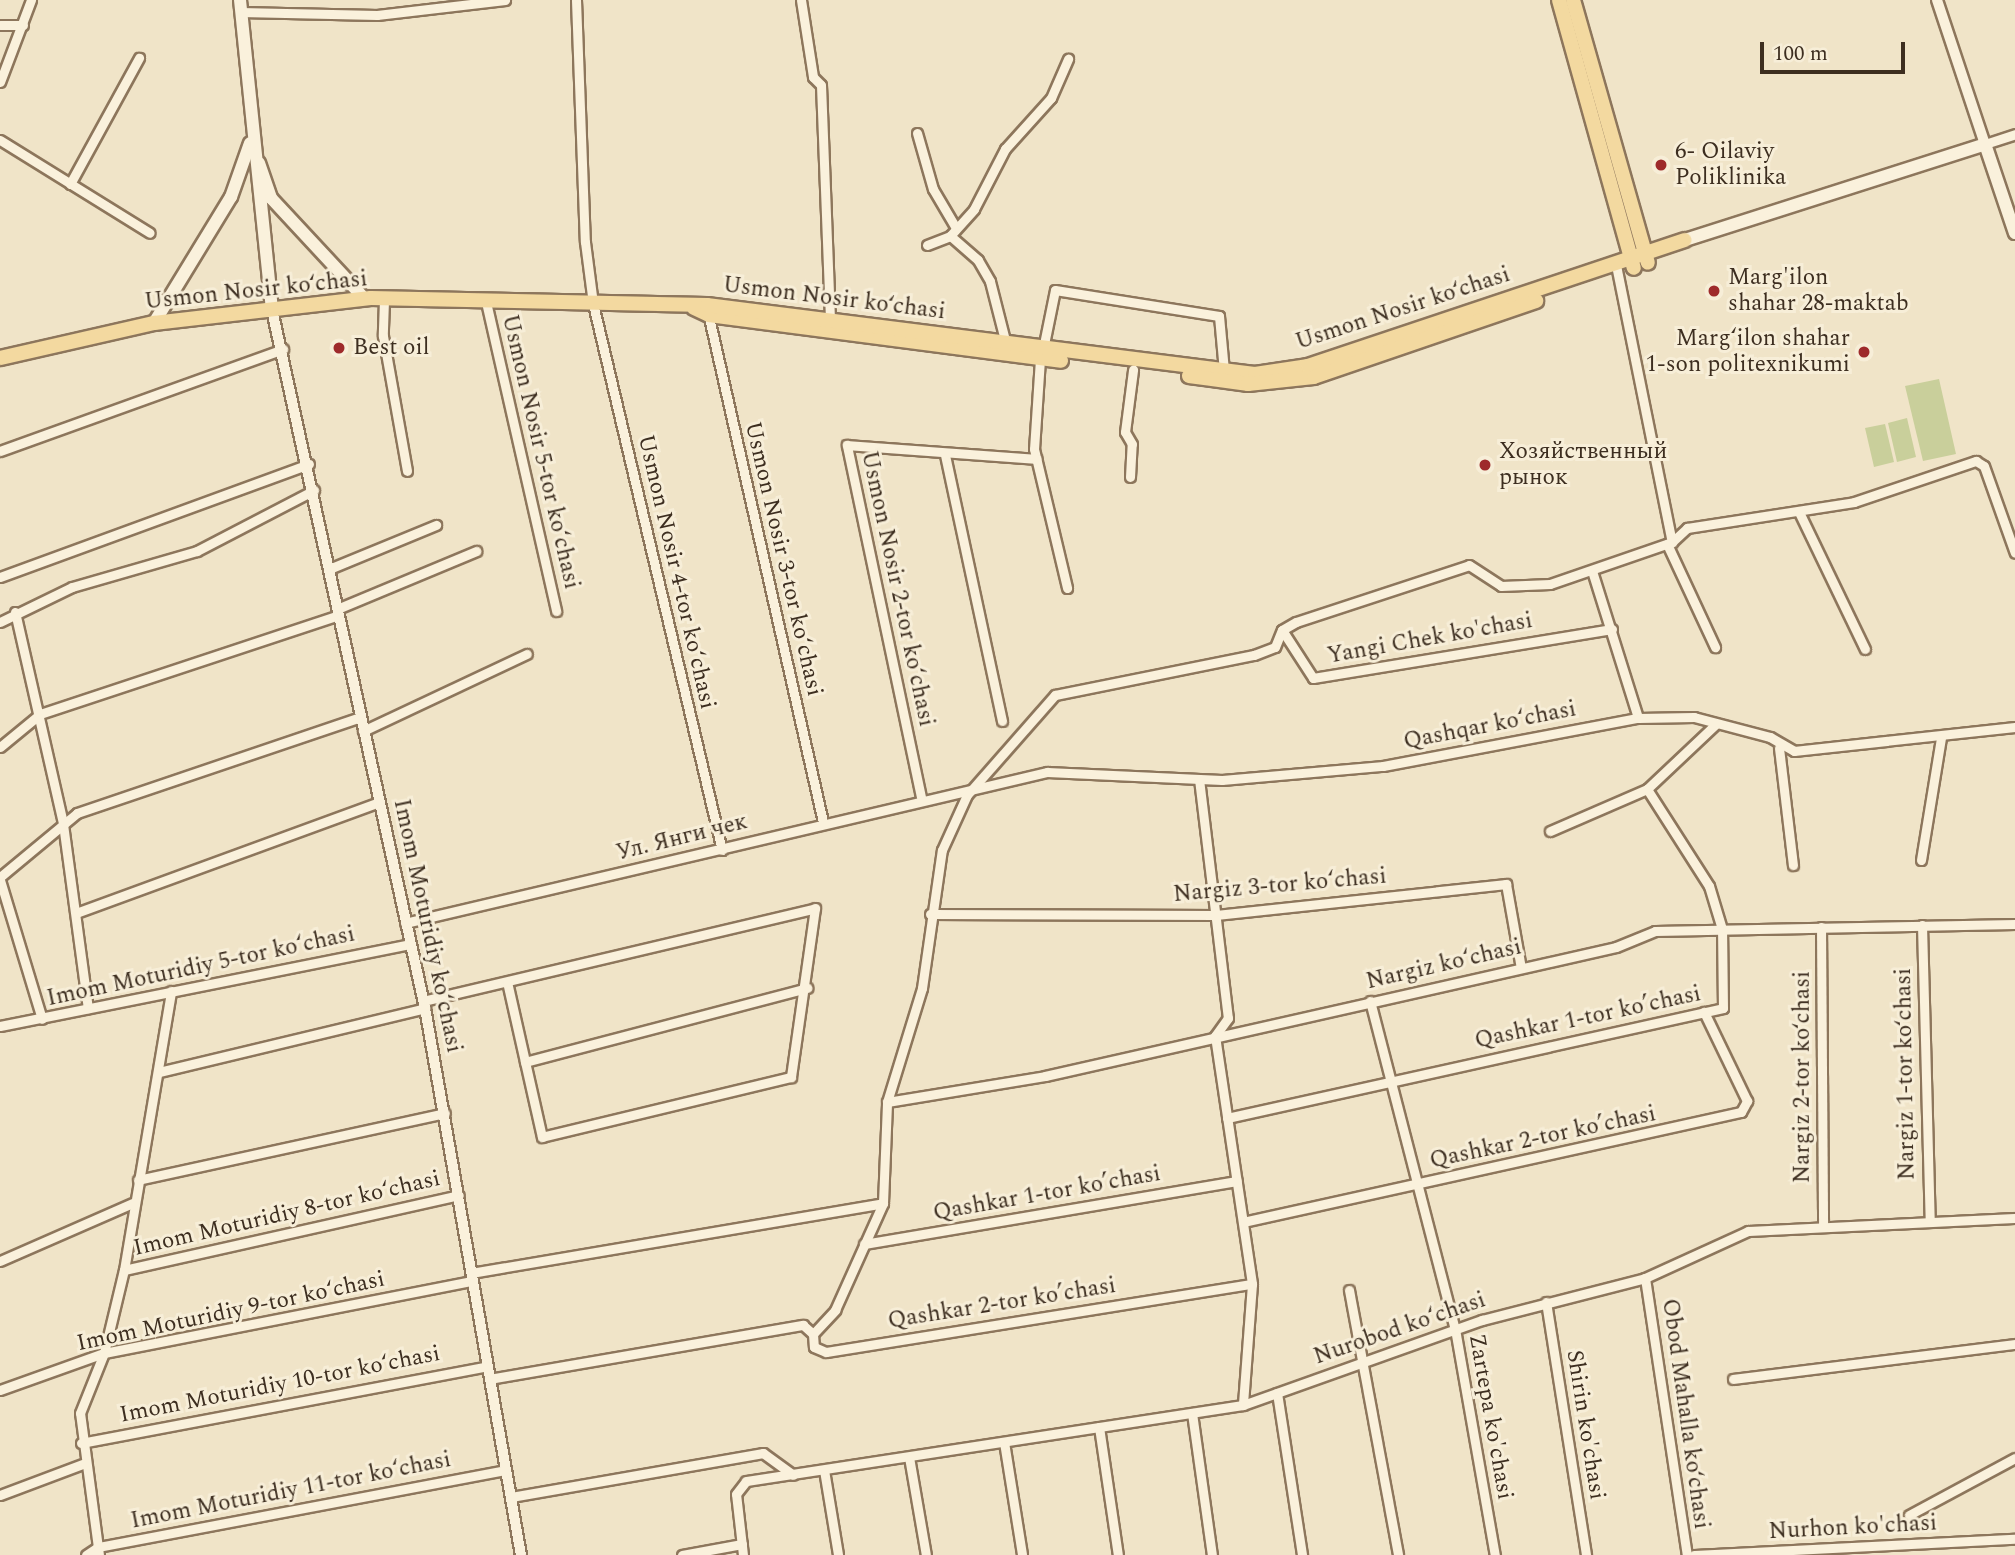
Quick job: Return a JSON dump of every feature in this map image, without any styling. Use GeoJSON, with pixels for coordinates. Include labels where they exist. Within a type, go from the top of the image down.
{"type":"FeatureCollection","features":[{"type":"Feature","properties":{"kind":"main road"},"geometry":{"type":"LineString","coordinates":[[1559,0],[1640,262]]}},
{"type":"Feature","properties":{"kind":"main road"},"geometry":{"type":"LineString","coordinates":[[1573,0],[1640,262]]}},
{"type":"Feature","properties":{"kind":"main road"},"geometry":{"type":"LineString","coordinates":[[240,6],[251,139],[272,310]]}},
{"type":"Feature","properties":{"kind":"main road"},"geometry":{"type":"LineString","coordinates":[[251,139],[271,198],[365,299]]}},
{"type":"Feature","properties":{"kind":"main road"},"geometry":{"type":"LineString","coordinates":[[154,323],[231,197],[251,139]]}},
{"type":"Feature","properties":{"kind":"main road"},"geometry":{"type":"LineString","coordinates":[[1985,144],[2015,233]]}},
{"type":"Feature","properties":{"kind":"main road","name":"Usmon Nosir ko‘chasi"},"geometry":{"type":"LineString","coordinates":[[0,358],[154,323],[365,299],[689,306],[1084,359],[1224,371],[1308,366],[1640,262],[1685,240],[1985,144]]}},
{"type":"Feature","properties":{"kind":"main road","name":"Usmon Nosir ko‘chasi"},"geometry":{"type":"LineString","coordinates":[[1084,359],[1133,370],[1248,384],[1296,381],[1617,269]]}},
{"type":"Feature","properties":{"kind":"main road","name":"Usmon Nosir ko‘chasi"},"geometry":{"type":"LineString","coordinates":[[708,310],[830,321],[1006,344],[1042,354]]}},
{"type":"Feature","properties":{"kind":"street"},"geometry":{"type":"LineString","coordinates":[[0,82],[31,0]]}},
{"type":"Feature","properties":{"kind":"street"},"geometry":{"type":"LineString","coordinates":[[240,6],[377,15],[505,0]]}},
{"type":"Feature","properties":{"kind":"street","name":"Usmon Nosir 4-tor koʻchasi"},"geometry":{"type":"LineString","coordinates":[[576,0],[585,242],[593,304],[722,849]]}},
{"type":"Feature","properties":{"kind":"street"},"geometry":{"type":"LineString","coordinates":[[801,0],[814,77],[821,85],[830,321]]}},
{"type":"Feature","properties":{"kind":"street"},"geometry":{"type":"LineString","coordinates":[[1937,0],[1985,144],[2015,134]]}},
{"type":"Feature","properties":{"kind":"street"},"geometry":{"type":"LineString","coordinates":[[0,25],[23,25]]}},
{"type":"Feature","properties":{"kind":"street"},"geometry":{"type":"LineString","coordinates":[[70,184],[139,58]]}},
{"type":"Feature","properties":{"kind":"street"},"geometry":{"type":"LineString","coordinates":[[927,245],[953,232],[974,209],[1005,149],[1051,98],[1068,59]]}},
{"type":"Feature","properties":{"kind":"street"},"geometry":{"type":"LineString","coordinates":[[917,133],[933,189],[953,232],[978,260],[990,281],[1006,344]]}},
{"type":"Feature","properties":{"kind":"street"},"geometry":{"type":"LineString","coordinates":[[0,140],[150,233]]}},
{"type":"Feature","properties":{"kind":"street"},"geometry":{"type":"LineString","coordinates":[[1617,269],[1669,543],[1715,647]]}},
{"type":"Feature","properties":{"kind":"street"},"geometry":{"type":"LineString","coordinates":[[1067,589],[1036,459],[1042,354],[1055,290],[1219,316],[1224,371]]}},
{"type":"Feature","properties":{"kind":"street"},"geometry":{"type":"LineString","coordinates":[[384,300],[383,336],[407,471]]}},
{"type":"Feature","properties":{"kind":"street","name":"Usmon Nosir 5-tor koʻchasi"},"geometry":{"type":"LineString","coordinates":[[486,302],[556,611]]}},
{"type":"Feature","properties":{"kind":"street","name":"Imom Moturidiy koʻchasi"},"geometry":{"type":"LineString","coordinates":[[272,310],[309,464],[360,717],[446,1113],[471,1277],[521,1555]]}},
{"type":"Feature","properties":{"kind":"street","name":"Usmon Nosir 3-tor koʻchasi"},"geometry":{"type":"LineString","coordinates":[[708,310],[823,822]]}},
{"type":"Feature","properties":{"kind":"street"},"geometry":{"type":"LineString","coordinates":[[0,451],[283,349]]}},
{"type":"Feature","properties":{"kind":"street"},"geometry":{"type":"LineString","coordinates":[[1130,477],[1132,444],[1125,432],[1133,370]]}},
{"type":"Feature","properties":{"kind":"street","name":"Usmon Nosir 2-tor koʻchasi"},"geometry":{"type":"LineString","coordinates":[[921,797],[847,445],[945,455],[1036,459]]}},
{"type":"Feature","properties":{"kind":"street"},"geometry":{"type":"LineString","coordinates":[[945,455],[1002,721]]}},
{"type":"Feature","properties":{"kind":"street"},"geometry":{"type":"LineString","coordinates":[[489,1379],[803,1325],[813,1334],[835,1310],[883,1203],[887,1102],[922,988],[930,914],[942,850],[967,795],[1055,695],[1254,654],[1275,647],[1282,630],[1469,565],[1501,586],[1593,574],[1669,543],[1687,528],[1854,502],[1982,462],[2015,553]]}},
{"type":"Feature","properties":{"kind":"street"},"geometry":{"type":"LineString","coordinates":[[0,576],[309,464]]}},
{"type":"Feature","properties":{"kind":"street"},"geometry":{"type":"LineString","coordinates":[[0,622],[15,612],[72,587],[197,551],[314,490]]}},
{"type":"Feature","properties":{"kind":"street"},"geometry":{"type":"LineString","coordinates":[[1799,512],[1865,649]]}},
{"type":"Feature","properties":{"kind":"street"},"geometry":{"type":"LineString","coordinates":[[329,569],[436,525]]}},
{"type":"Feature","properties":{"kind":"street"},"geometry":{"type":"LineString","coordinates":[[0,747],[40,714],[338,612],[476,551]]}},
{"type":"Feature","properties":{"kind":"street"},"geometry":{"type":"LineString","coordinates":[[1593,574],[1638,718]]}},
{"type":"Feature","properties":{"kind":"street"},"geometry":{"type":"LineString","coordinates":[[15,612],[63,824],[88,1008]]}},
{"type":"Feature","properties":{"kind":"street","name":"Yangi Chek ko'chasi"},"geometry":{"type":"LineString","coordinates":[[1282,630],[1313,678],[1612,629]]}},
{"type":"Feature","properties":{"kind":"street"},"geometry":{"type":"LineString","coordinates":[[363,731],[527,654]]}},
{"type":"Feature","properties":{"kind":"street"},"geometry":{"type":"LineString","coordinates":[[42,1019],[0,879],[77,813],[360,717]]}},
{"type":"Feature","properties":{"kind":"street","name":"Qashqar koʻchasi"},"geometry":{"type":"LineString","coordinates":[[967,795],[995,781],[1047,772],[1199,779],[1383,766],[1638,718],[1694,717],[1770,737],[1779,748],[1868,747],[2015,727]]}},
{"type":"Feature","properties":{"kind":"street"},"geometry":{"type":"LineString","coordinates":[[1550,831],[1647,789],[1716,724]]}},
{"type":"Feature","properties":{"kind":"street"},"geometry":{"type":"LineString","coordinates":[[1921,860],[1941,738]]}},
{"type":"Feature","properties":{"kind":"street"},"geometry":{"type":"LineString","coordinates":[[1779,748],[1793,865]]}},
{"type":"Feature","properties":{"kind":"street"},"geometry":{"type":"LineString","coordinates":[[1199,779],[1228,1018],[1215,1036],[1252,1284],[1243,1405]]}},
{"type":"Feature","properties":{"kind":"street","name":"Qashkar 1-tor koʼchasi"},"geometry":{"type":"LineString","coordinates":[[1227,1118],[1723,1008],[1722,929],[1709,886],[1647,789]]}},
{"type":"Feature","properties":{"kind":"street","name":"Ул. Янги чек"},"geometry":{"type":"LineString","coordinates":[[405,923],[722,849],[921,797],[967,795]]}},
{"type":"Feature","properties":{"kind":"street"},"geometry":{"type":"LineString","coordinates":[[76,913],[379,803]]}},
{"type":"Feature","properties":{"kind":"street","name":"Nargiz 3-tor koʻchasi"},"geometry":{"type":"LineString","coordinates":[[930,914],[1216,915],[1506,884],[1521,968]]}},
{"type":"Feature","properties":{"kind":"street"},"geometry":{"type":"LineString","coordinates":[[159,1072],[507,982],[815,908],[807,988],[791,1077],[542,1137],[507,982]]}},
{"type":"Feature","properties":{"kind":"street","name":"Nargiz koʻchasi"},"geometry":{"type":"LineString","coordinates":[[887,1102],[1045,1076],[1616,947],[1655,930],[2015,924]]}},
{"type":"Feature","properties":{"kind":"street","name":"Nargiz 1-tor ko‘chasi"},"geometry":{"type":"LineString","coordinates":[[1922,925],[1930,1222]]}},
{"type":"Feature","properties":{"kind":"street","name":"Nargiz 2-tor ko‘chasi"},"geometry":{"type":"LineString","coordinates":[[1821,927],[1823,1227]]}},
{"type":"Feature","properties":{"kind":"street","name":"Imom Moturidiy 5-tor koʻchasi"},"geometry":{"type":"LineString","coordinates":[[0,1026],[411,944]]}},
{"type":"Feature","properties":{"kind":"street"},"geometry":{"type":"LineString","coordinates":[[525,1062],[807,988]]}},
{"type":"Feature","properties":{"kind":"street"},"geometry":{"type":"LineString","coordinates":[[98,1551],[81,1443],[80,1413],[104,1353],[124,1270],[133,1203],[159,1072],[171,991]]}},
{"type":"Feature","properties":{"kind":"street","name":"Zartepa ko'chasi"},"geometry":{"type":"LineString","coordinates":[[1370,1002],[1415,1186],[1455,1329],[1495,1555]]}},
{"type":"Feature","properties":{"kind":"street","name":"Qashkar 2-tor koʼchasi"},"geometry":{"type":"LineString","coordinates":[[1243,1222],[1741,1112],[1747,1101],[1704,1012]]}},
{"type":"Feature","properties":{"kind":"street"},"geometry":{"type":"LineString","coordinates":[[138,1180],[446,1113]]}},
{"type":"Feature","properties":{"kind":"street","name":"Qashkar 1-tor koʼchasi"},"geometry":{"type":"LineString","coordinates":[[864,1244],[1237,1181]]}},
{"type":"Feature","properties":{"kind":"street","name":"Imom Moturidiy 8-tor koʻchasi"},"geometry":{"type":"LineString","coordinates":[[124,1270],[459,1195]]}},
{"type":"Feature","properties":{"kind":"street"},"geometry":{"type":"LineString","coordinates":[[0,1261],[133,1203]]}},
{"type":"Feature","properties":{"kind":"street","name":"Imom Moturidiy 9-tor koʻchasi"},"geometry":{"type":"LineString","coordinates":[[0,1390],[104,1353],[471,1277],[883,1203]]}},
{"type":"Feature","properties":{"kind":"street","name":"Nurobod koʻchasi"},"geometry":{"type":"LineString","coordinates":[[742,1544],[739,1485],[1243,1405],[1455,1329],[1546,1301],[1646,1278],[1748,1231],[2015,1218]]}},
{"type":"Feature","properties":{"kind":"street","name":"Obod Mahalla ko‘chasi"},"geometry":{"type":"LineString","coordinates":[[1646,1278],[1687,1555]]}},
{"type":"Feature","properties":{"kind":"street","name":"Qashkar 2-tor koʼchasi"},"geometry":{"type":"LineString","coordinates":[[813,1334],[814,1347],[826,1352],[1252,1284]]}},
{"type":"Feature","properties":{"kind":"street"},"geometry":{"type":"LineString","coordinates":[[1349,1290],[1398,1555]]}},
{"type":"Feature","properties":{"kind":"street","name":"Shirin ko'chasi"},"geometry":{"type":"LineString","coordinates":[[1546,1301],[1586,1555]]}},
{"type":"Feature","properties":{"kind":"street"},"geometry":{"type":"LineString","coordinates":[[1733,1379],[2015,1344]]}},
{"type":"Feature","properties":{"kind":"street","name":"Imom Moturidiy 10-tor koʻchasi"},"geometry":{"type":"LineString","coordinates":[[81,1443],[487,1366]]}},
{"type":"Feature","properties":{"kind":"street"},"geometry":{"type":"LineString","coordinates":[[1277,1393],[1302,1555]]}},
{"type":"Feature","properties":{"kind":"street"},"geometry":{"type":"LineString","coordinates":[[1192,1413],[1212,1555]]}},
{"type":"Feature","properties":{"kind":"street"},"geometry":{"type":"LineString","coordinates":[[1100,1427],[1118,1555]]}},
{"type":"Feature","properties":{"kind":"street"},"geometry":{"type":"LineString","coordinates":[[1004,1442],[1022,1555]]}},
{"type":"Feature","properties":{"kind":"street"},"geometry":{"type":"LineString","coordinates":[[511,1496],[763,1453],[793,1475]]}},
{"type":"Feature","properties":{"kind":"street"},"geometry":{"type":"LineString","coordinates":[[909,1457],[926,1555]]}},
{"type":"Feature","properties":{"kind":"street"},"geometry":{"type":"LineString","coordinates":[[1909,1515],[2015,1458]]}},
{"type":"Feature","properties":{"kind":"street"},"geometry":{"type":"LineString","coordinates":[[0,1495],[85,1463]]}},
{"type":"Feature","properties":{"kind":"street","name":"Imom Moturidiy 11-tor koʻchasi"},"geometry":{"type":"LineString","coordinates":[[86,1555],[506,1470]]}},
{"type":"Feature","properties":{"kind":"street"},"geometry":{"type":"LineString","coordinates":[[824,1470],[838,1555]]}},
{"type":"Feature","properties":{"kind":"street","name":"Nurhon ko'chasi"},"geometry":{"type":"LineString","coordinates":[[1694,1555],[2015,1539]]}},
{"type":"Feature","properties":{"kind":"street"},"geometry":{"type":"LineString","coordinates":[[682,1555],[742,1544],[743,1555]]}},
{"type":"Feature","properties":{"kind":"green space"},"geometry":{"type":"Polygon","coordinates":[[[1939,379],[1956,454],[1923,461],[1905,386],[1939,379]]]}},
{"type":"Feature","properties":{"kind":"green space"},"geometry":{"type":"Polygon","coordinates":[[[1907,418],[1916,457],[1897,462],[1888,423],[1907,418]]]}},
{"type":"Feature","properties":{"kind":"green space"},"geometry":{"type":"Polygon","coordinates":[[[1885,424],[1894,462],[1874,467],[1865,428],[1885,424]]]}},
{"type":"Feature","properties":{"kind":"place","name":"6- Oilaviy Poliklinika"},"geometry":{"type":"Point","coordinates":[1661,165]}},
{"type":"Feature","properties":{"kind":"place","name":"Marg'ilon shahar 28-maktab"},"geometry":{"type":"Point","coordinates":[1714,291]}},
{"type":"Feature","properties":{"kind":"place","name":"Best oil"},"geometry":{"type":"Point","coordinates":[339,348]}},
{"type":"Feature","properties":{"kind":"place","name":"Margʻilon shahar 1-son politexnikumi"},"geometry":{"type":"Point","coordinates":[1864,352]}},
{"type":"Feature","properties":{"kind":"place","name":"Хозяйственный рынок"},"geometry":{"type":"Point","coordinates":[1485,465]}}]}
